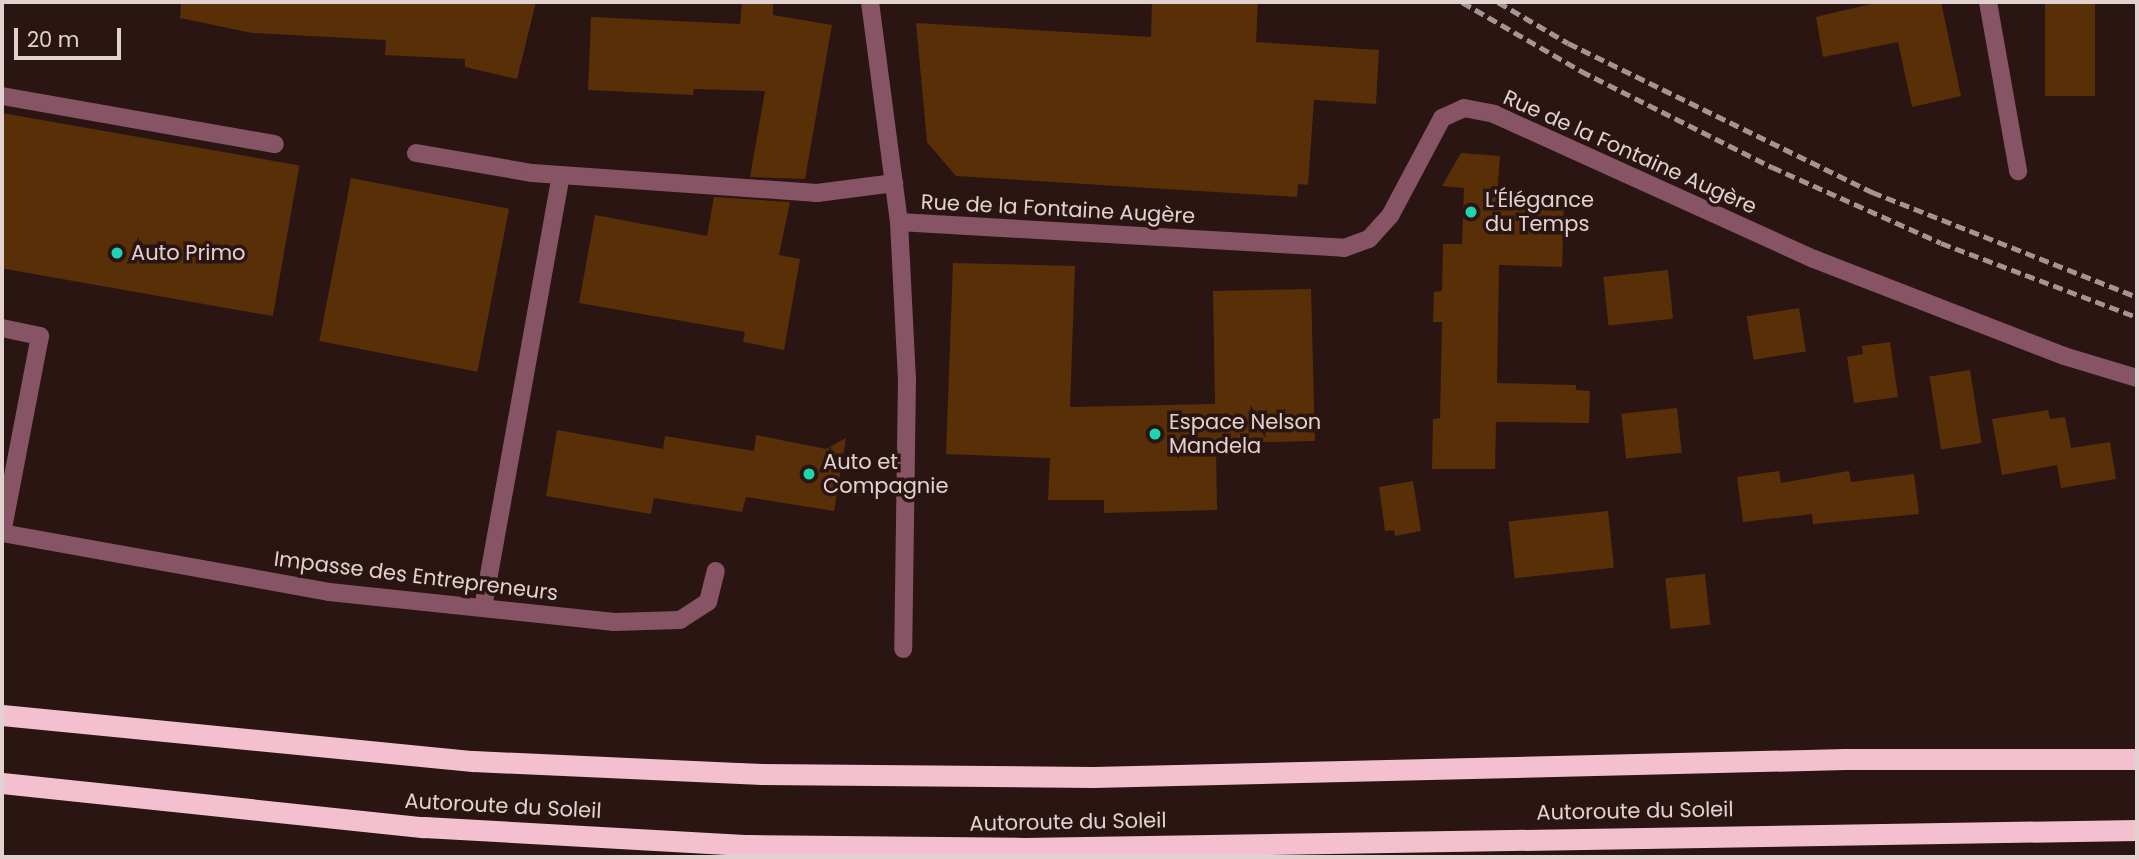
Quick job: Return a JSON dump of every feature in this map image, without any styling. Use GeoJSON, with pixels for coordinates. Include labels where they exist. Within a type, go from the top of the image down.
{"type":"FeatureCollection","features":[{"type":"Feature","properties":{"kind":"highway","name":"Autoroute du Soleil"},"geometry":{"type":"LineString","coordinates":[[2,715],[474,761],[762,774],[1093,777],[1845,759],[2137,759]]}},
{"type":"Feature","properties":{"kind":"highway","name":"Autoroute du Soleil"},"geometry":{"type":"LineString","coordinates":[[2,783],[424,827],[749,845],[1024,848],[2137,830]]}},
{"type":"Feature","properties":{"kind":"street"},"geometry":{"type":"LineString","coordinates":[[870,2],[899,222],[907,378],[903,649]]}},
{"type":"Feature","properties":{"kind":"street"},"geometry":{"type":"LineString","coordinates":[[1988,2],[2018,171]]}},
{"type":"Feature","properties":{"kind":"street"},"geometry":{"type":"LineString","coordinates":[[2,96],[275,144]]}},
{"type":"Feature","properties":{"kind":"street","name":"Rue de la Fontaine Augère"},"geometry":{"type":"LineString","coordinates":[[899,222],[1344,248],[1369,239],[1390,216],[1442,118],[1464,107],[1494,114],[1814,259],[2064,356],[2137,378]]}},
{"type":"Feature","properties":{"kind":"street"},"geometry":{"type":"LineString","coordinates":[[416,153],[561,175],[817,193],[894,183]]}},
{"type":"Feature","properties":{"kind":"street"},"geometry":{"type":"LineString","coordinates":[[484,608],[561,175]]}},
{"type":"Feature","properties":{"kind":"street"},"geometry":{"type":"LineString","coordinates":[[2,328],[40,336],[2,533]]}},
{"type":"Feature","properties":{"kind":"street","name":"Impasse des Entrepreneurs"},"geometry":{"type":"LineString","coordinates":[[2,533],[329,592],[614,622],[680,620],[708,602],[716,571]]}},
{"type":"Feature","properties":{"kind":"building"},"geometry":{"type":"Polygon","coordinates":[[[181,2],[536,2],[517,79],[465,67],[465,59],[385,55],[386,40],[252,33],[180,18],[181,2]]]}},
{"type":"Feature","properties":{"kind":"building"},"geometry":{"type":"Polygon","coordinates":[[[742,2],[773,2],[773,15],[832,25],[805,179],[750,177],[765,91],[694,89],[693,95],[588,90],[591,17],[740,24],[742,2]]]}},
{"type":"Feature","properties":{"kind":"building"},"geometry":{"type":"Polygon","coordinates":[[[1152,2],[1258,2],[1256,42],[1379,50],[1376,104],[1314,100],[1308,185],[1298,184],[1297,197],[956,176],[927,142],[916,23],[1151,37],[1152,2]]]}},
{"type":"Feature","properties":{"kind":"building"},"geometry":{"type":"Polygon","coordinates":[[[1879,2],[1941,2],[1961,96],[1912,107],[1898,42],[1823,57],[1816,17],[1879,2]]]}},
{"type":"Feature","properties":{"kind":"building"},"geometry":{"type":"Polygon","coordinates":[[[2045,2],[2095,2],[2095,96],[2045,96],[2045,2]]]}},
{"type":"Feature","properties":{"kind":"building"},"geometry":{"type":"Polygon","coordinates":[[[2,113],[299,165],[273,316],[2,268],[2,113]]]}},
{"type":"Feature","properties":{"kind":"building"},"geometry":{"type":"Polygon","coordinates":[[[1461,153],[1500,156],[1496,208],[1564,210],[1562,267],[1499,265],[1497,383],[1576,385],[1576,390],[1590,391],[1589,423],[1496,422],[1495,469],[1432,469],[1433,419],[1440,418],[1442,322],[1433,322],[1434,292],[1442,291],[1443,244],[1462,244],[1464,188],[1442,186],[1461,153]]]}},
{"type":"Feature","properties":{"kind":"building"},"geometry":{"type":"Polygon","coordinates":[[[351,178],[509,209],[477,372],[319,341],[351,178]]]}},
{"type":"Feature","properties":{"kind":"building"},"geometry":{"type":"Polygon","coordinates":[[[714,197],[790,202],[779,255],[800,259],[784,350],[743,342],[745,332],[579,303],[595,215],[707,236],[714,197]]]}},
{"type":"Feature","properties":{"kind":"building"},"geometry":{"type":"Polygon","coordinates":[[[953,263],[1075,266],[1070,407],[1215,404],[1213,291],[1311,289],[1315,441],[1216,443],[1217,510],[1104,513],[1104,500],[1048,500],[1050,458],[946,454],[953,263]]]}},
{"type":"Feature","properties":{"kind":"building"},"geometry":{"type":"Polygon","coordinates":[[[1668,270],[1673,319],[1608,326],[1603,277],[1668,270]]]}},
{"type":"Feature","properties":{"kind":"building"},"geometry":{"type":"Polygon","coordinates":[[[1799,308],[1806,351],[1754,360],[1747,316],[1799,308]]]}},
{"type":"Feature","properties":{"kind":"building"},"geometry":{"type":"Polygon","coordinates":[[[1890,342],[1898,397],[1854,403],[1847,357],[1863,354],[1862,346],[1890,342]]]}},
{"type":"Feature","properties":{"kind":"building"},"geometry":{"type":"Polygon","coordinates":[[[1970,370],[1982,443],[1941,450],[1930,376],[1970,370]]]}},
{"type":"Feature","properties":{"kind":"building"},"geometry":{"type":"Polygon","coordinates":[[[1677,408],[1682,453],[1626,459],[1621,414],[1677,408]]]}},
{"type":"Feature","properties":{"kind":"building"},"geometry":{"type":"Polygon","coordinates":[[[2048,410],[2050,419],[2065,417],[2071,448],[2110,442],[2116,479],[2061,488],[2057,465],[2002,475],[1992,419],[2048,410]]]}},
{"type":"Feature","properties":{"kind":"building"},"geometry":{"type":"Polygon","coordinates":[[[557,430],[663,449],[665,436],[754,451],[756,435],[826,449],[846,438],[834,511],[746,497],[742,512],[654,498],[651,514],[546,496],[557,430]]]}},
{"type":"Feature","properties":{"kind":"building"},"geometry":{"type":"Polygon","coordinates":[[[1779,471],[1781,483],[1849,471],[1851,482],[1914,474],[1919,514],[1813,524],[1812,514],[1743,522],[1737,477],[1779,471]]]}},
{"type":"Feature","properties":{"kind":"building"},"geometry":{"type":"Polygon","coordinates":[[[1413,481],[1421,531],[1395,536],[1394,530],[1385,531],[1379,487],[1413,481]]]}},
{"type":"Feature","properties":{"kind":"building"},"geometry":{"type":"Polygon","coordinates":[[[1608,511],[1614,568],[1515,578],[1509,521],[1608,511]]]}},
{"type":"Feature","properties":{"kind":"building"},"geometry":{"type":"Polygon","coordinates":[[[1705,574],[1710,625],[1671,629],[1665,578],[1705,574]]]}},
{"type":"Feature","properties":{"kind":"railway"},"geometry":{"type":"LineString","coordinates":[[1462,2],[1581,71],[1772,167],[1941,243],[2137,317]]}},
{"type":"Feature","properties":{"kind":"railway"},"geometry":{"type":"LineString","coordinates":[[1498,2],[1568,43],[1872,192],[2137,297]]}},
{"type":"Feature","properties":{"kind":"place","name":"L'Élégance du Temps"},"geometry":{"type":"Point","coordinates":[1471,212]}},
{"type":"Feature","properties":{"kind":"place","name":"Auto Primo"},"geometry":{"type":"Point","coordinates":[117,253]}},
{"type":"Feature","properties":{"kind":"place","name":"Espace Nelson Mandela"},"geometry":{"type":"Point","coordinates":[1155,434]}},
{"type":"Feature","properties":{"kind":"place","name":"Auto et Compagnie"},"geometry":{"type":"Point","coordinates":[809,474]}}]}
